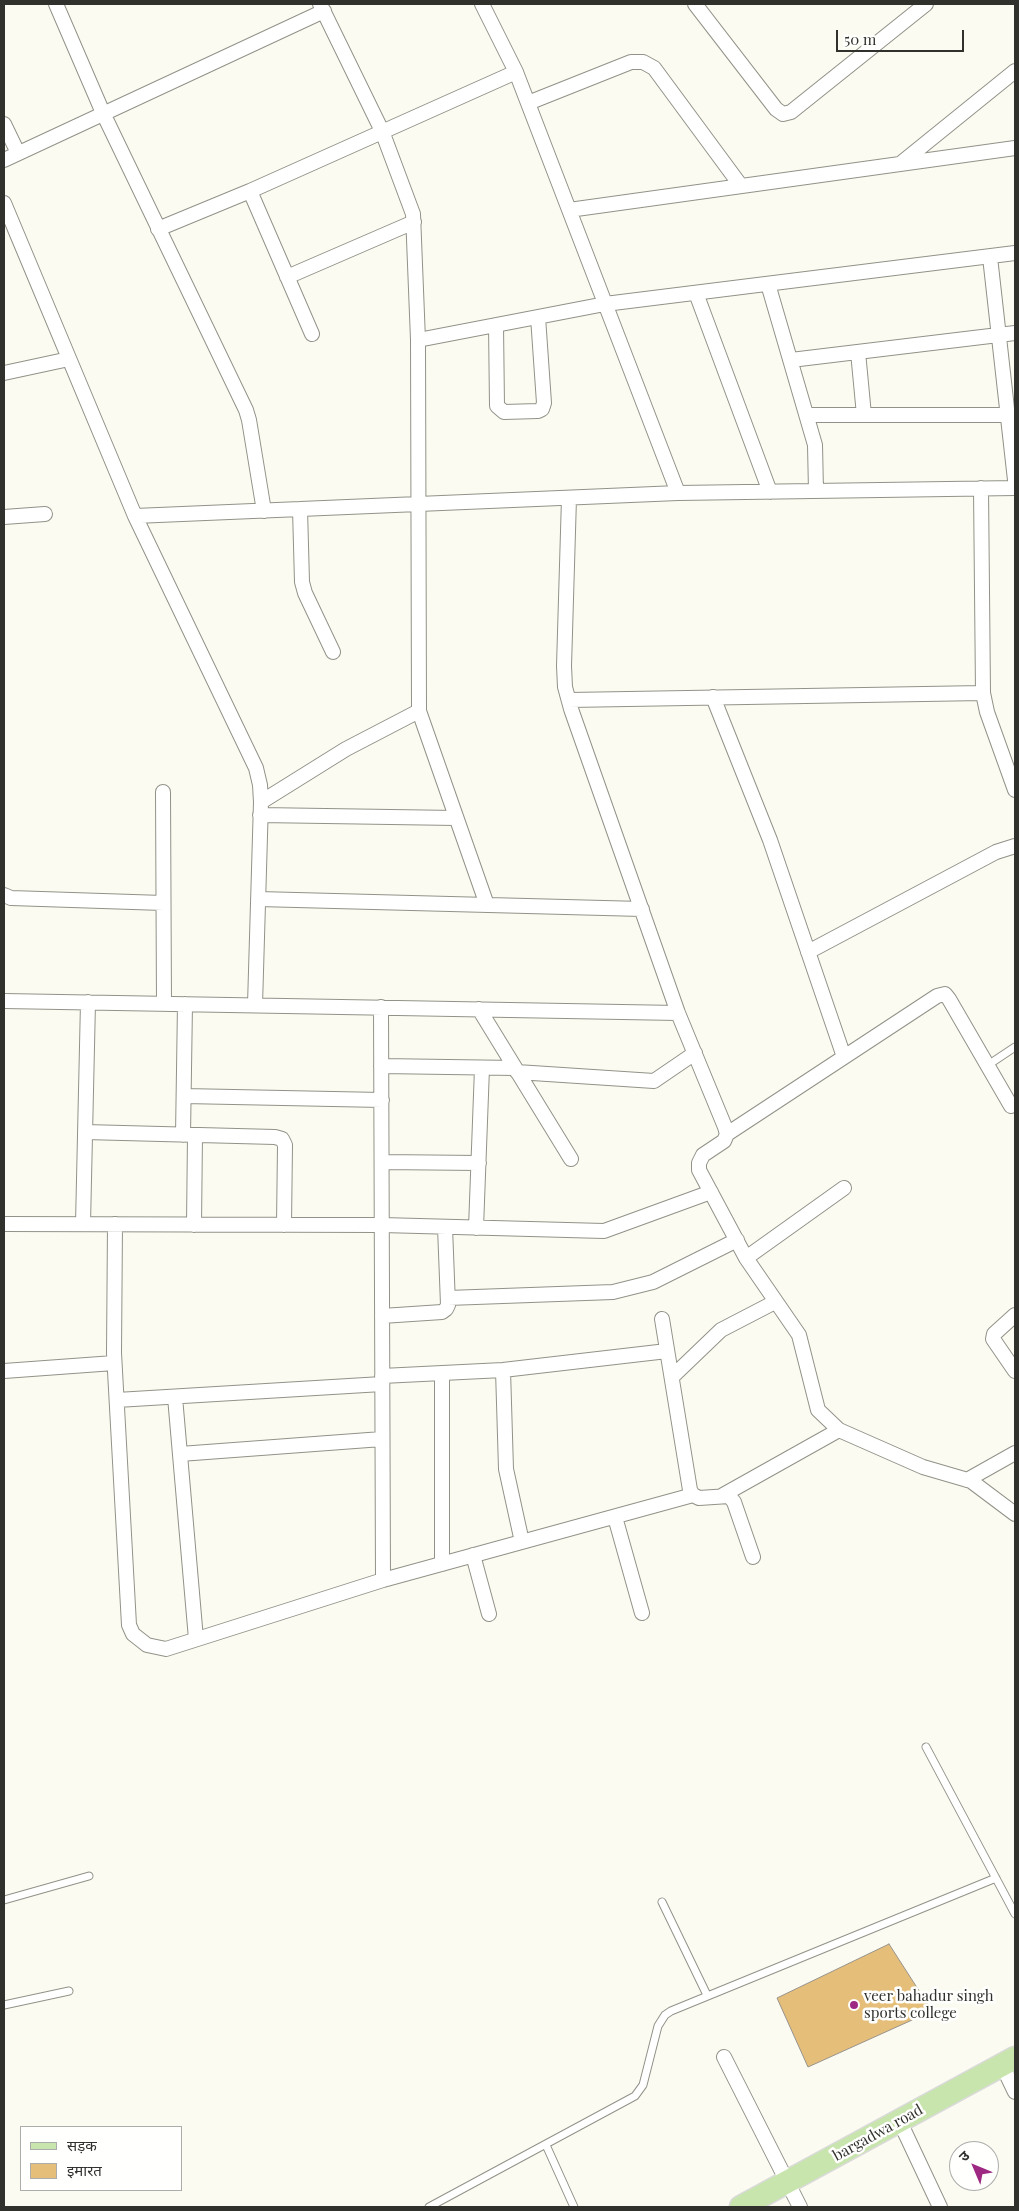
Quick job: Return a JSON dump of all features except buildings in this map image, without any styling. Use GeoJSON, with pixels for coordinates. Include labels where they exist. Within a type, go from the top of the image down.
{"type":"FeatureCollection","features":[{"type":"Feature","properties":{"kind":"main road","name":"bargadwa road"},"geometry":{"type":"LineString","coordinates":[[741,2207],[787,2184],[1009,2062]]}},
{"type":"Feature","properties":{"kind":"street"},"geometry":{"type":"LineString","coordinates":[[56,4],[103,113],[248,415],[264,510]]}},
{"type":"Feature","properties":{"kind":"street"},"geometry":{"type":"LineString","coordinates":[[482,4],[516,72],[678,493]]}},
{"type":"Feature","properties":{"kind":"street"},"geometry":{"type":"LineString","coordinates":[[695,4],[776,109],[784,114],[790,112],[926,4]]}},
{"type":"Feature","properties":{"kind":"street"},"geometry":{"type":"LineString","coordinates":[[4,160],[322,7],[382,131],[408,199],[414,222],[418,340],[419,711],[487,905]]}},
{"type":"Feature","properties":{"kind":"street"},"geometry":{"type":"LineString","coordinates":[[528,103],[631,62],[643,62],[654,68],[741,186]]}},
{"type":"Feature","properties":{"kind":"street"},"geometry":{"type":"LineString","coordinates":[[900,164],[1015,71]]}},
{"type":"Feature","properties":{"kind":"street"},"geometry":{"type":"LineString","coordinates":[[158,229],[250,191],[516,72]]}},
{"type":"Feature","properties":{"kind":"street"},"geometry":{"type":"LineString","coordinates":[[4,124],[18,153]]}},
{"type":"Feature","properties":{"kind":"street"},"geometry":{"type":"LineString","coordinates":[[569,210],[1015,148]]}},
{"type":"Feature","properties":{"kind":"street"},"geometry":{"type":"LineString","coordinates":[[250,191],[312,334]]}},
{"type":"Feature","properties":{"kind":"street"},"geometry":{"type":"LineString","coordinates":[[4,203],[135,516],[256,768],[260,785],[261,808],[255,1005]]}},
{"type":"Feature","properties":{"kind":"street"},"geometry":{"type":"LineString","coordinates":[[287,277],[414,222]]}},
{"type":"Feature","properties":{"kind":"street"},"geometry":{"type":"LineString","coordinates":[[418,340],[605,304],[1015,253]]}},
{"type":"Feature","properties":{"kind":"street"},"geometry":{"type":"LineString","coordinates":[[990,256],[999,335],[1012,416],[1015,480]]}},
{"type":"Feature","properties":{"kind":"street"},"geometry":{"type":"LineString","coordinates":[[768,284],[816,445],[816,491]]}},
{"type":"Feature","properties":{"kind":"street"},"geometry":{"type":"LineString","coordinates":[[696,293],[770,492]]}},
{"type":"Feature","properties":{"kind":"street"},"geometry":{"type":"LineString","coordinates":[[496,325],[497,406],[504,412],[538,411],[542,409],[544,403],[538,317]]}},
{"type":"Feature","properties":{"kind":"street"},"geometry":{"type":"LineString","coordinates":[[791,360],[1015,333]]}},
{"type":"Feature","properties":{"kind":"street"},"geometry":{"type":"LineString","coordinates":[[858,352],[864,415]]}},
{"type":"Feature","properties":{"kind":"street"},"geometry":{"type":"LineString","coordinates":[[4,373],[69,359]]}},
{"type":"Feature","properties":{"kind":"street"},"geometry":{"type":"LineString","coordinates":[[807,415],[1012,416]]}},
{"type":"Feature","properties":{"kind":"street"},"geometry":{"type":"LineString","coordinates":[[981,488],[983,693],[987,712],[1015,790]]}},
{"type":"Feature","properties":{"kind":"street"},"geometry":{"type":"LineString","coordinates":[[135,516],[678,493],[1015,488]]}},
{"type":"Feature","properties":{"kind":"street"},"geometry":{"type":"LineString","coordinates":[[568,498],[564,666],[568,700],[678,1012],[727,1134]]}},
{"type":"Feature","properties":{"kind":"street"},"geometry":{"type":"LineString","coordinates":[[300,509],[302,582],[305,593],[333,652]]}},
{"type":"Feature","properties":{"kind":"street"},"geometry":{"type":"LineString","coordinates":[[4,517],[44,514]]}},
{"type":"Feature","properties":{"kind":"street"},"geometry":{"type":"LineString","coordinates":[[568,700],[983,693]]}},
{"type":"Feature","properties":{"kind":"street"},"geometry":{"type":"LineString","coordinates":[[713,697],[770,840],[844,1057]]}},
{"type":"Feature","properties":{"kind":"street"},"geometry":{"type":"LineString","coordinates":[[261,808],[346,749],[419,711]]}},
{"type":"Feature","properties":{"kind":"street"},"geometry":{"type":"LineString","coordinates":[[163,792],[164,1004]]}},
{"type":"Feature","properties":{"kind":"street"},"geometry":{"type":"LineString","coordinates":[[261,808],[456,818]]}},
{"type":"Feature","properties":{"kind":"street"},"geometry":{"type":"LineString","coordinates":[[808,952],[996,852],[1015,846]]}},
{"type":"Feature","properties":{"kind":"street"},"geometry":{"type":"LineString","coordinates":[[4,895],[11,898],[164,903]]}},
{"type":"Feature","properties":{"kind":"street"},"geometry":{"type":"LineString","coordinates":[[258,899],[642,909]]}},
{"type":"Feature","properties":{"kind":"street"},"geometry":{"type":"LineString","coordinates":[[1011,1106],[950,999],[944,994],[937,996],[727,1134],[724,1141],[703,1156],[699,1163],[699,1170],[746,1258],[799,1335],[818,1410],[839,1430],[923,1468],[971,1481],[1015,1514]]}},
{"type":"Feature","properties":{"kind":"street"},"geometry":{"type":"LineString","coordinates":[[4,1001],[678,1012]]}},
{"type":"Feature","properties":{"kind":"street"},"geometry":{"type":"LineString","coordinates":[[83,1224],[88,1002]]}},
{"type":"Feature","properties":{"kind":"street"},"geometry":{"type":"LineString","coordinates":[[185,1004],[184,1096],[189,1135],[194,1225]]}},
{"type":"Feature","properties":{"kind":"street"},"geometry":{"type":"LineString","coordinates":[[381,1007],[383,1580]]}},
{"type":"Feature","properties":{"kind":"street"},"geometry":{"type":"LineString","coordinates":[[479,1009],[571,1159]]}},
{"type":"Feature","properties":{"kind":"street"},"geometry":{"type":"LineString","coordinates":[[381,1066],[482,1068],[654,1081],[695,1053]]}},
{"type":"Feature","properties":{"kind":"street"},"geometry":{"type":"LineString","coordinates":[[476,1228],[482,1068]]}},
{"type":"Feature","properties":{"kind":"street"},"geometry":{"type":"LineString","coordinates":[[184,1096],[382,1100]]}},
{"type":"Feature","properties":{"kind":"street"},"geometry":{"type":"LineString","coordinates":[[85,1132],[276,1137],[282,1139],[285,1145],[284,1225]]}},
{"type":"Feature","properties":{"kind":"street"},"geometry":{"type":"LineString","coordinates":[[382,1162],[479,1163]]}},
{"type":"Feature","properties":{"kind":"street"},"geometry":{"type":"LineString","coordinates":[[746,1258],[844,1188]]}},
{"type":"Feature","properties":{"kind":"street"},"geometry":{"type":"LineString","coordinates":[[4,1224],[382,1225],[604,1231],[711,1192]]}},
{"type":"Feature","properties":{"kind":"street"},"geometry":{"type":"LineString","coordinates":[[115,1224],[114,1363],[129,1625],[133,1634],[140,1640],[156,1648],[166,1649],[383,1580],[693,1495],[699,1498],[729,1496],[734,1502],[753,1557]]}},
{"type":"Feature","properties":{"kind":"street"},"geometry":{"type":"LineString","coordinates":[[382,1316],[442,1312],[446,1309],[448,1298],[444,1227]]}},
{"type":"Feature","properties":{"kind":"street"},"geometry":{"type":"LineString","coordinates":[[448,1298],[613,1292],[653,1282],[737,1240]]}},
{"type":"Feature","properties":{"kind":"street"},"geometry":{"type":"LineString","coordinates":[[672,1377],[721,1330],[775,1302]]}},
{"type":"Feature","properties":{"kind":"street"},"geometry":{"type":"LineString","coordinates":[[1015,1315],[994,1334],[993,1339],[1015,1371]]}},
{"type":"Feature","properties":{"kind":"street"},"geometry":{"type":"LineString","coordinates":[[662,1319],[693,1495]]}},
{"type":"Feature","properties":{"kind":"street"},"geometry":{"type":"LineString","coordinates":[[117,1400],[382,1380],[442,1373],[503,1370],[667,1350]]}},
{"type":"Feature","properties":{"kind":"street"},"geometry":{"type":"LineString","coordinates":[[4,1371],[114,1363]]}},
{"type":"Feature","properties":{"kind":"street"},"geometry":{"type":"LineString","coordinates":[[503,1370],[506,1468],[522,1542]]}},
{"type":"Feature","properties":{"kind":"street"},"geometry":{"type":"LineString","coordinates":[[442,1373],[442,1564]]}},
{"type":"Feature","properties":{"kind":"street"},"geometry":{"type":"LineString","coordinates":[[175,1396],[196,1639]]}},
{"type":"Feature","properties":{"kind":"street"},"geometry":{"type":"LineString","coordinates":[[723,1495],[839,1430]]}},
{"type":"Feature","properties":{"kind":"street"},"geometry":{"type":"LineString","coordinates":[[180,1454],[382,1439]]}},
{"type":"Feature","properties":{"kind":"street"},"geometry":{"type":"LineString","coordinates":[[967,1480],[1015,1452]]}},
{"type":"Feature","properties":{"kind":"street"},"geometry":{"type":"LineString","coordinates":[[615,1517],[642,1613]]}},
{"type":"Feature","properties":{"kind":"street"},"geometry":{"type":"LineString","coordinates":[[473,1555],[489,1614]]}},
{"type":"Feature","properties":{"kind":"street"},"geometry":{"type":"LineString","coordinates":[[724,2057],[800,2207]]}},
{"type":"Feature","properties":{"kind":"street"},"geometry":{"type":"LineString","coordinates":[[1009,2062],[1015,2092]]}},
{"type":"Feature","properties":{"kind":"street"},"geometry":{"type":"LineString","coordinates":[[900,2122],[940,2207]]}},
{"type":"Feature","properties":{"kind":"lane"},"geometry":{"type":"LineString","coordinates":[[988,1065],[1015,1047]]}},
{"type":"Feature","properties":{"kind":"lane"},"geometry":{"type":"LineString","coordinates":[[926,1747],[1015,1914]]}},
{"type":"Feature","properties":{"kind":"lane"},"geometry":{"type":"LineString","coordinates":[[4,1900],[89,1876]]}},
{"type":"Feature","properties":{"kind":"lane"},"geometry":{"type":"LineString","coordinates":[[429,2207],[635,2096],[643,2085],[660,2020],[671,2010],[996,1878]]}},
{"type":"Feature","properties":{"kind":"lane"},"geometry":{"type":"LineString","coordinates":[[662,1902],[707,1995]]}},
{"type":"Feature","properties":{"kind":"lane"},"geometry":{"type":"LineString","coordinates":[[4,2005],[69,1991]]}},
{"type":"Feature","properties":{"kind":"lane"},"geometry":{"type":"LineString","coordinates":[[546,2145],[574,2207]]}},
{"type":"Feature","properties":{"kind":"place","name":"veer bahadur singh sports college"},"geometry":{"type":"Point","coordinates":[854,2005]}}]}
